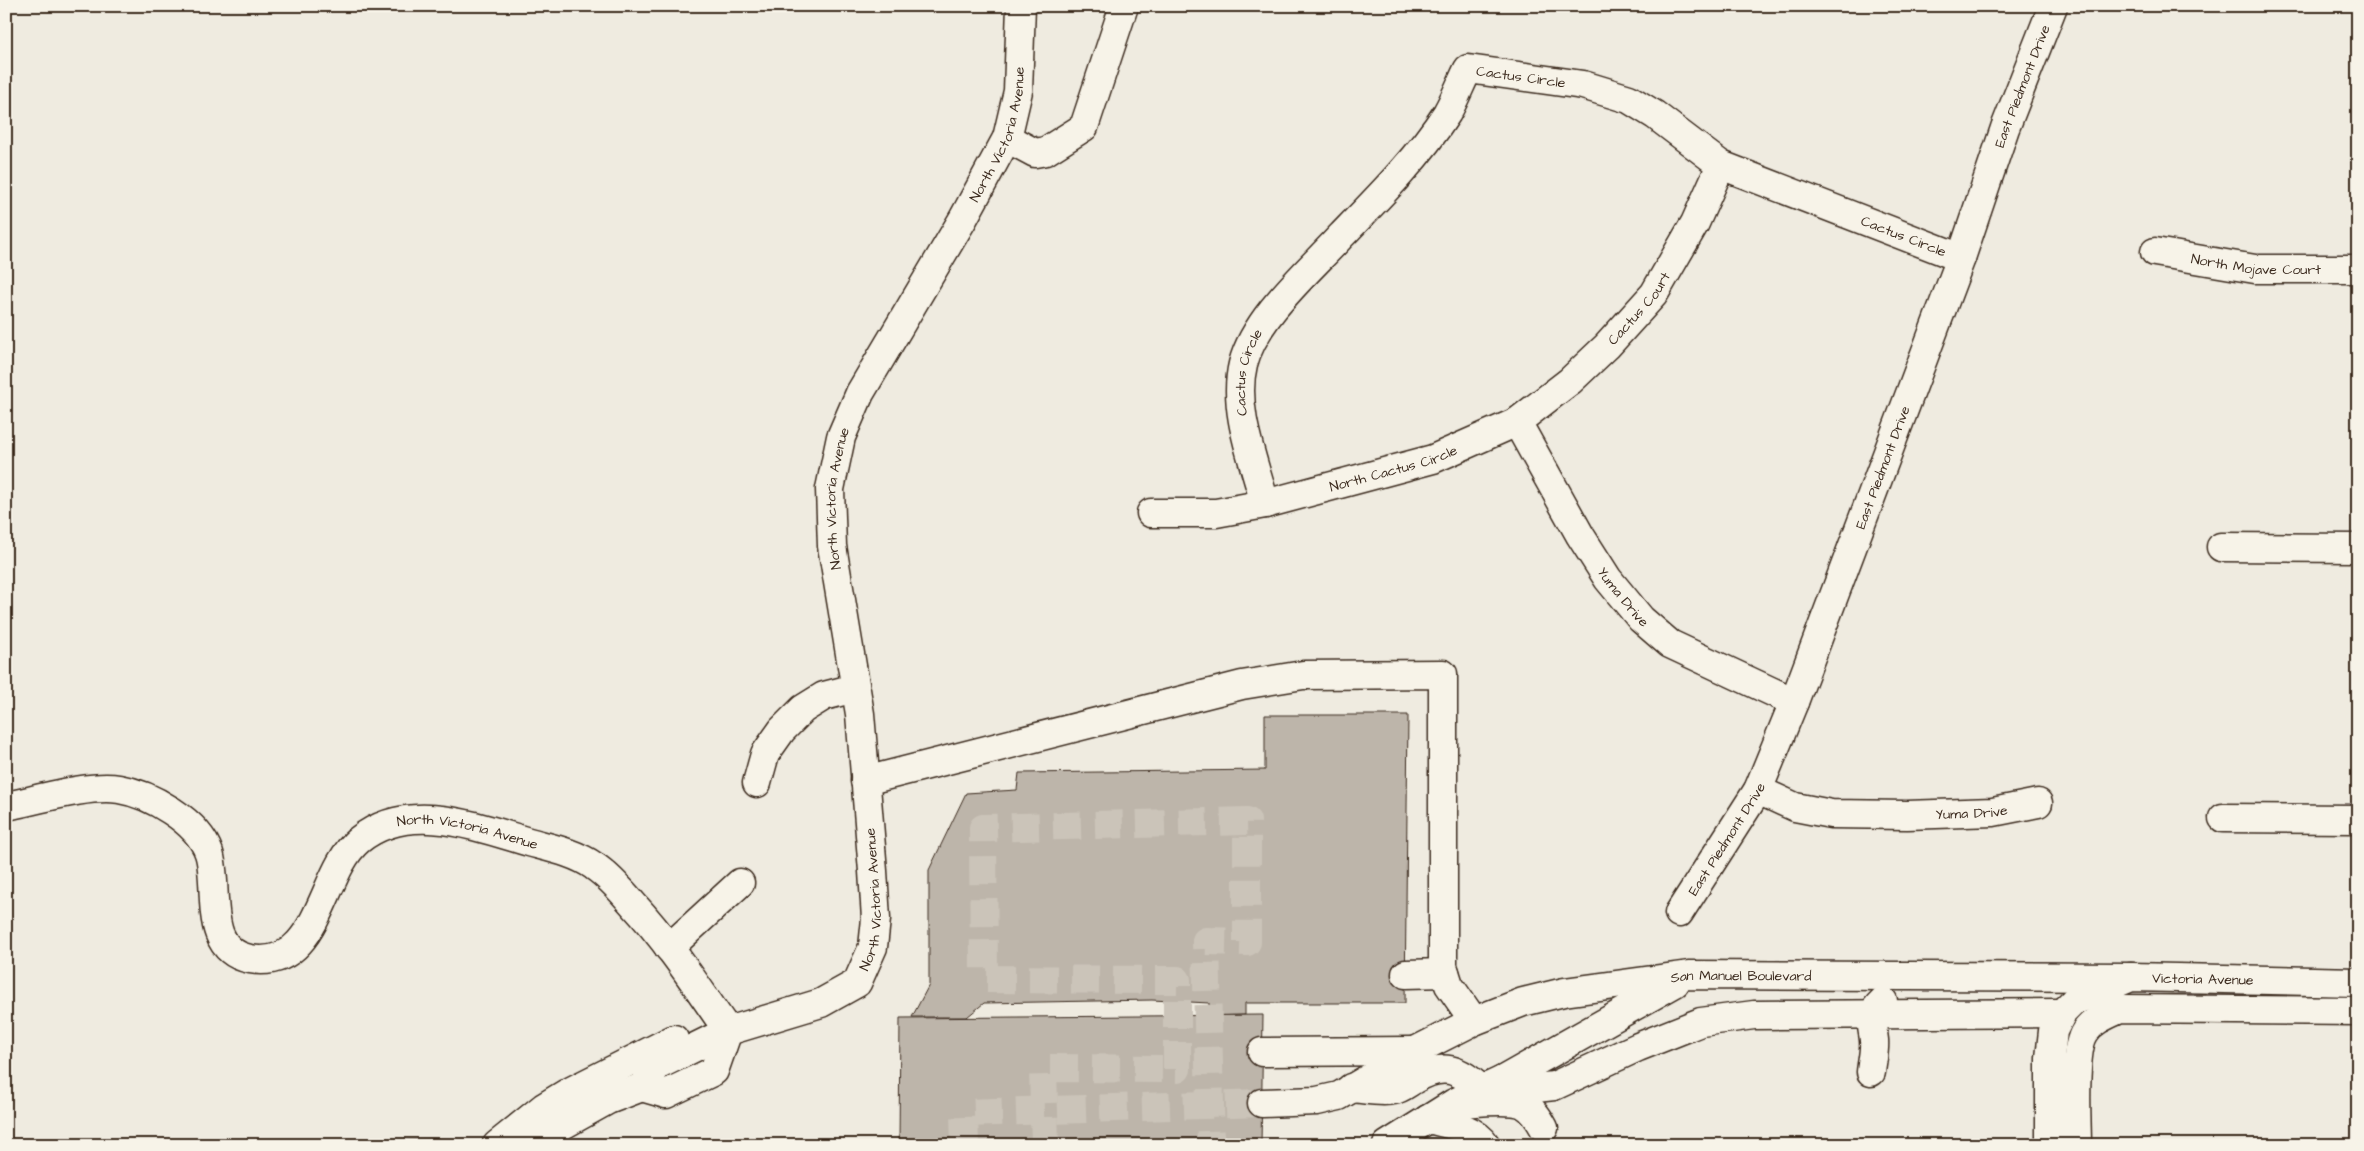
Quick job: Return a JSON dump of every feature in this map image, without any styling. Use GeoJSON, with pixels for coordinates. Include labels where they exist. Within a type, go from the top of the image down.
{"type":"FeatureCollection","features":[{"type":"Feature","properties":{"kind":"street","name":"North Victoria Avenue"},"geometry":{"type":"LineString","coordinates":[[6,806],[97,788],[118,789],[164,806],[184,821],[198,835],[208,851],[219,935],[227,948],[239,956],[254,959],[283,955],[299,943],[324,901],[343,857],[356,842],[374,828],[392,822],[423,818],[479,827],[567,853],[594,865],[618,887],[669,948],[728,1031],[821,1003],[856,983],[873,947],[876,919],[866,781],[856,688],[832,546],[830,489],[841,436],[860,393],[963,219],[1007,138],[1018,90],[1020,6]]}},
{"type":"Feature","properties":{"kind":"street"},"geometry":{"type":"LineString","coordinates":[[1007,138],[1035,153],[1046,151],[1084,127],[1124,6]]}},
{"type":"Feature","properties":{"kind":"street","name":"East Piedmont Drive"},"geometry":{"type":"LineString","coordinates":[[1679,912],[1758,790],[1794,702],[1961,258],[2005,128],[2053,6]]}},
{"type":"Feature","properties":{"kind":"street","name":"Cactus Circle"},"geometry":{"type":"LineString","coordinates":[[1265,504],[1244,423],[1240,393],[1243,363],[1257,333],[1280,302],[1372,203],[1426,141],[1447,112],[1468,69],[1583,85],[1629,99],[1655,115],[1721,166],[1961,258]]}},
{"type":"Feature","properties":{"kind":"street","name":"Cactus Court"},"geometry":{"type":"LineString","coordinates":[[1518,422],[1570,380],[1607,346],[1654,294],[1695,223],[1721,166]]}},
{"type":"Feature","properties":{"kind":"street","name":"North Mojave Court"},"geometry":{"type":"LineString","coordinates":[[2155,252],[2256,269],[2358,269]]}},
{"type":"Feature","properties":{"kind":"street","name":"North Cactus Circle"},"geometry":{"type":"LineString","coordinates":[[1151,513],[1216,514],[1265,504],[1433,459],[1518,422]]}},
{"type":"Feature","properties":{"kind":"street","name":"Yuma Drive"},"geometry":{"type":"LineString","coordinates":[[1518,422],[1580,535],[1608,579],[1641,619],[1670,644],[1794,702]]}},
{"type":"Feature","properties":{"kind":"street"},"geometry":{"type":"LineString","coordinates":[[2221,547],[2358,548]]}},
{"type":"Feature","properties":{"kind":"street"},"geometry":{"type":"LineString","coordinates":[[866,781],[1251,683],[1303,675],[1443,674],[1442,966],[1450,985],[1474,1021]]}},
{"type":"Feature","properties":{"kind":"street"},"geometry":{"type":"LineString","coordinates":[[757,783],[765,754],[782,730],[803,709],[824,696],[856,688]]}},
{"type":"Feature","properties":{"kind":"street","name":"Yuma Drive"},"geometry":{"type":"LineString","coordinates":[[1758,790],[1795,807],[1831,814],[1907,815],[1993,812],[2038,803]]}},
{"type":"Feature","properties":{"kind":"street"},"geometry":{"type":"LineString","coordinates":[[2223,818],[2358,819]]}},
{"type":"Feature","properties":{"kind":"street"},"geometry":{"type":"LineString","coordinates":[[669,948],[740,883]]}},
{"type":"Feature","properties":{"kind":"street"},"geometry":{"type":"LineString","coordinates":[[1406,974],[1445,973]]}},
{"type":"Feature","properties":{"kind":"street"},"geometry":{"type":"LineString","coordinates":[[1262,1103],[1317,1101],[1339,1096],[1415,1051],[1474,1021],[1523,1002],[1564,992],[1690,974]]}},
{"type":"Feature","properties":{"kind":"street","name":"San Manuel Boulevard"},"geometry":{"type":"LineString","coordinates":[[1387,1145],[1423,1130],[1454,1104],[1493,1090],[1690,974],[2049,975]]}},
{"type":"Feature","properties":{"kind":"street"},"geometry":{"type":"LineString","coordinates":[[1871,1018],[1895,992],[1933,975]]}},
{"type":"Feature","properties":{"kind":"street","name":"Victoria Avenue"},"geometry":{"type":"LineString","coordinates":[[2049,975],[2358,982]]}},
{"type":"Feature","properties":{"kind":"street"},"geometry":{"type":"LineString","coordinates":[[2050,1145],[2050,1058],[2058,1022],[2074,1001],[2131,977]]}},
{"type":"Feature","properties":{"kind":"street"},"geometry":{"type":"LineString","coordinates":[[2077,1145],[2078,1059],[2084,1033],[2099,1018],[2120,1009],[2358,1011]]}},
{"type":"Feature","properties":{"kind":"street"},"geometry":{"type":"LineString","coordinates":[[1493,1090],[1554,1086],[1638,1047],[1701,1022],[1754,1015],[2058,1022]]}},
{"type":"Feature","properties":{"kind":"street"},"geometry":{"type":"LineString","coordinates":[[1863,1072],[1874,1041],[1871,1018]]}},
{"type":"Feature","properties":{"kind":"street"},"geometry":{"type":"LineString","coordinates":[[497,1145],[533,1140],[554,1130],[572,1105],[690,1030],[728,1031],[714,1071],[666,1094],[642,1087],[608,1100],[572,1105]]}},
{"type":"Feature","properties":{"kind":"street"},"geometry":{"type":"LineString","coordinates":[[1262,1052],[1415,1051]]}},
{"type":"Feature","properties":{"kind":"street"},"geometry":{"type":"LineString","coordinates":[[1351,1088],[1395,1090],[1421,1075],[1438,1070],[1451,1069],[1523,1104],[1537,1115],[1536,1132]]}},
{"type":"Feature","properties":{"kind":"street"},"geometry":{"type":"LineString","coordinates":[[1423,1130],[1465,1129],[1483,1140],[1486,1145]]}},
{"type":"Feature","properties":{"kind":"building"},"geometry":{"type":"Polygon","coordinates":[[[1265,715],[1408,715],[1405,1003],[1245,1003],[1245,1015],[1209,1016],[1209,1003],[1152,1000],[984,1003],[967,1017],[912,1017],[929,985],[929,870],[966,793],[1017,790],[1019,773],[1265,770],[1265,715]]]}},
{"type":"Feature","properties":{"kind":"building"},"geometry":{"type":"Polygon","coordinates":[[[1263,1015],[1261,1145],[899,1145],[900,1018],[1263,1015]]]}},
{"type":"Feature","properties":{"kind":"building"},"geometry":{"type":"Polygon","coordinates":[[[686,1064],[692,1074],[670,1086],[665,1075],[686,1064]]]}},
{"type":"Feature","properties":{"kind":"waterway"},"geometry":{"type":"LineString","coordinates":[[353,1145],[442,1141]]}},
{"type":"Feature","properties":{"kind":"tunnel"},"geometry":{"type":"LineString","coordinates":[[1045,1145],[1043,1068],[1177,1069],[1177,980],[984,979],[983,828],[1247,821],[1247,942],[1206,941],[1211,1145]]}},
{"type":"Feature","properties":{"kind":"tunnel"},"geometry":{"type":"LineString","coordinates":[[965,1145],[964,1113],[1262,1103]]}}]}
